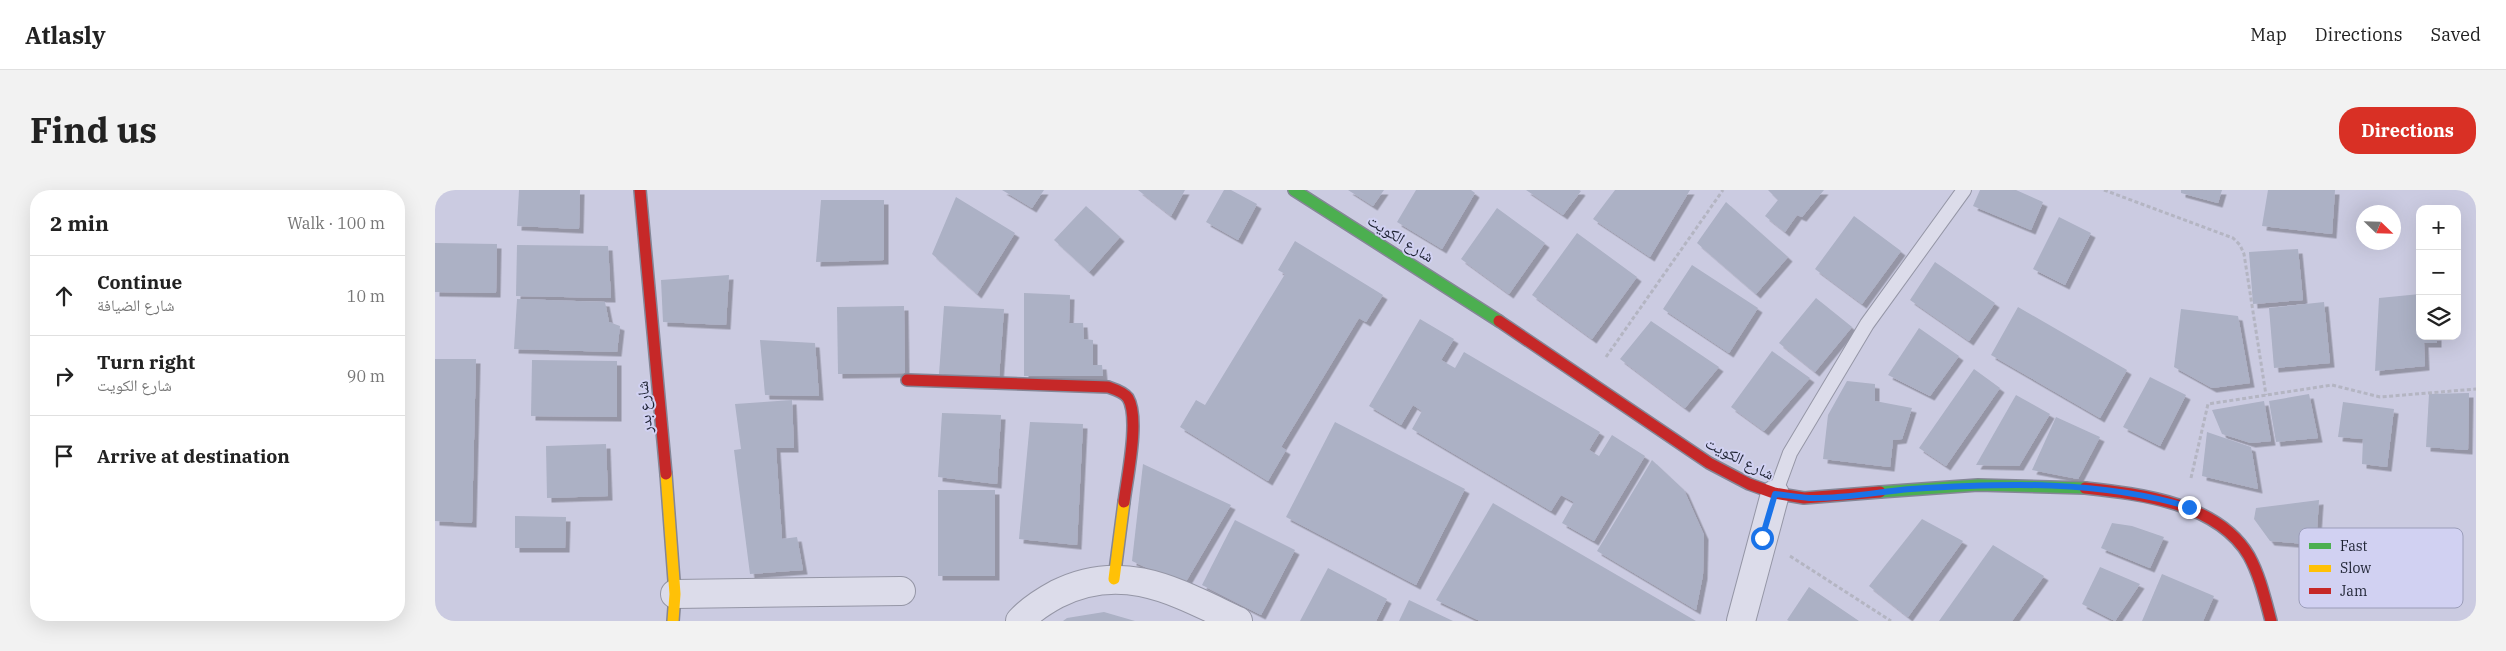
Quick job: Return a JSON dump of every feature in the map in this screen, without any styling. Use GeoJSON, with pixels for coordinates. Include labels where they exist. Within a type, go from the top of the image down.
{"type":"FeatureCollection","features":[{"type":"Feature","properties":{"kind":"street","name":"شارع بدر"},"geometry":{"type":"LineString","coordinates":[[640,190],[667,482],[675,594],[673,621]]}},
{"type":"Feature","properties":{"kind":"street","name":"شارع الكويت"},"geometry":{"type":"LineString","coordinates":[[1294,190],[1458,294],[1709,463],[1747,483],[1775,494],[1810,498],[1912,489],[2008,485],[2081,487],[2119,491],[2164,500],[2189,507],[2233,536],[2249,556],[2260,577],[2271,621]]}},
{"type":"Feature","properties":{"kind":"street"},"geometry":{"type":"LineString","coordinates":[[907,380],[1108,387],[1119,391],[1128,398],[1134,424],[1114,579]]}},
{"type":"Feature","properties":{"kind":"street"},"geometry":{"type":"LineString","coordinates":[[1741,621],[1775,494]]}},
{"type":"Feature","properties":{"kind":"street"},"geometry":{"type":"LineString","coordinates":[[1020,621],[1046,600],[1067,589],[1090,582],[1114,579],[1140,581],[1165,587],[1238,621]]}},
{"type":"Feature","properties":{"kind":"street"},"geometry":{"type":"LineString","coordinates":[[675,594],[901,591]]}},
{"type":"Feature","properties":{"kind":"lane"},"geometry":{"type":"LineString","coordinates":[[1775,494],[1790,453],[1867,324],[1964,190]]}},
{"type":"Feature","properties":{"kind":"path"},"geometry":{"type":"LineString","coordinates":[[1603,360],[1723,190]]}},
{"type":"Feature","properties":{"kind":"path"},"geometry":{"type":"LineString","coordinates":[[2104,190],[2233,238],[2240,245],[2244,254],[2266,395]]}},
{"type":"Feature","properties":{"kind":"path"},"geometry":{"type":"LineString","coordinates":[[2189,507],[2190,483],[2209,404],[2332,385],[2380,397],[2476,389]]}},
{"type":"Feature","properties":{"kind":"path"},"geometry":{"type":"LineString","coordinates":[[1762,538],[1891,621]]}},
{"type":"Feature","properties":{"kind":"building"},"geometry":{"type":"Polygon","coordinates":[[[519,190],[580,190],[579,229],[517,226],[519,190]]]}},
{"type":"Feature","properties":{"kind":"building"},"geometry":{"type":"Polygon","coordinates":[[[1002,190],[1044,190],[1032,208],[1002,190]]]}},
{"type":"Feature","properties":{"kind":"building"},"geometry":{"type":"Polygon","coordinates":[[[1138,190],[1185,190],[1171,216],[1138,190]]]}},
{"type":"Feature","properties":{"kind":"building"},"geometry":{"type":"Polygon","coordinates":[[[1224,190],[1231,190],[1257,204],[1238,240],[1206,222],[1224,190]]]}},
{"type":"Feature","properties":{"kind":"building"},"geometry":{"type":"Polygon","coordinates":[[[1348,190],[1384,190],[1373,206],[1348,190]]]}},
{"type":"Feature","properties":{"kind":"building"},"geometry":{"type":"Polygon","coordinates":[[[1416,190],[1471,190],[1475,193],[1442,249],[1397,222],[1416,190]]]}},
{"type":"Feature","properties":{"kind":"building"},"geometry":{"type":"Polygon","coordinates":[[[1526,190],[1579,190],[1581,191],[1563,215],[1526,190]]]}},
{"type":"Feature","properties":{"kind":"building"},"geometry":{"type":"Polygon","coordinates":[[[1615,190],[1690,190],[1650,257],[1593,219],[1615,190]]]}},
{"type":"Feature","properties":{"kind":"building"},"geometry":{"type":"Polygon","coordinates":[[[1768,190],[1824,190],[1802,217],[1797,215],[1785,232],[1765,216],[1778,200],[1768,190]]]}},
{"type":"Feature","properties":{"kind":"building"},"geometry":{"type":"Polygon","coordinates":[[[1980,190],[2016,190],[2043,202],[2031,230],[1973,206],[1980,190]]]}},
{"type":"Feature","properties":{"kind":"building"},"geometry":{"type":"Polygon","coordinates":[[[2181,190],[2222,190],[2218,203],[2181,193],[2181,190]]]}},
{"type":"Feature","properties":{"kind":"building"},"geometry":{"type":"Polygon","coordinates":[[[2268,190],[2335,190],[2332,234],[2262,226],[2268,190]]]}},
{"type":"Feature","properties":{"kind":"building"},"geometry":{"type":"Polygon","coordinates":[[[956,197],[1015,233],[977,294],[932,254],[956,197]]]}},
{"type":"Feature","properties":{"kind":"building"},"geometry":{"type":"Polygon","coordinates":[[[821,200],[884,200],[884,260],[816,262],[821,200]]]}},
{"type":"Feature","properties":{"kind":"building"},"geometry":{"type":"Polygon","coordinates":[[[1726,202],[1788,257],[1756,294],[1697,243],[1726,202]]]}},
{"type":"Feature","properties":{"kind":"building"},"geometry":{"type":"Polygon","coordinates":[[[1086,206],[1120,237],[1089,272],[1054,240],[1086,206]]]}},
{"type":"Feature","properties":{"kind":"building"},"geometry":{"type":"Polygon","coordinates":[[[1497,208],[1545,243],[1509,294],[1461,259],[1497,208]]]}},
{"type":"Feature","properties":{"kind":"building"},"geometry":{"type":"Polygon","coordinates":[[[1854,216],[1901,251],[1862,304],[1815,269],[1854,216]]]}},
{"type":"Feature","properties":{"kind":"building"},"geometry":{"type":"Polygon","coordinates":[[[2059,217],[2091,233],[2065,285],[2033,269],[2059,217]]]}},
{"type":"Feature","properties":{"kind":"building"},"geometry":{"type":"Polygon","coordinates":[[[1577,233],[1637,277],[1592,339],[1532,295],[1577,233]]]}},
{"type":"Feature","properties":{"kind":"building"},"geometry":{"type":"Polygon","coordinates":[[[1295,241],[1383,295],[1366,322],[1359,318],[1281,447],[1286,450],[1268,481],[1180,427],[1196,400],[1205,405],[1285,274],[1278,270],[1295,241]]]}},
{"type":"Feature","properties":{"kind":"building"},"geometry":{"type":"Polygon","coordinates":[[[435,243],[497,244],[496,293],[435,292],[435,243]]]}},
{"type":"Feature","properties":{"kind":"building"},"geometry":{"type":"Polygon","coordinates":[[[517,245],[608,246],[611,298],[516,296],[517,245]]]}},
{"type":"Feature","properties":{"kind":"building"},"geometry":{"type":"Polygon","coordinates":[[[2298,249],[2303,300],[2253,304],[2249,252],[2298,249]]]}},
{"type":"Feature","properties":{"kind":"building"},"geometry":{"type":"Polygon","coordinates":[[[1935,262],[1995,303],[1969,341],[1910,300],[1935,262]]]}},
{"type":"Feature","properties":{"kind":"building"},"geometry":{"type":"Polygon","coordinates":[[[1692,265],[1758,308],[1729,353],[1663,309],[1692,265]]]}},
{"type":"Feature","properties":{"kind":"building"},"geometry":{"type":"Polygon","coordinates":[[[729,275],[726,325],[663,322],[661,280],[729,275]]]}},
{"type":"Feature","properties":{"kind":"building"},"geometry":{"type":"Polygon","coordinates":[[[1024,293],[1070,295],[1069,323],[1083,323],[1084,339],[1093,340],[1093,365],[1102,365],[1103,376],[1024,376],[1024,293]]]}},
{"type":"Feature","properties":{"kind":"building"},"geometry":{"type":"Polygon","coordinates":[[[2416,294],[2416,340],[2437,340],[2437,343],[2424,343],[2425,366],[2375,371],[2379,298],[2416,294]]]}},
{"type":"Feature","properties":{"kind":"building"},"geometry":{"type":"Polygon","coordinates":[[[1816,298],[1852,327],[1815,372],[1779,343],[1816,298]]]}},
{"type":"Feature","properties":{"kind":"building"},"geometry":{"type":"Polygon","coordinates":[[[517,299],[605,302],[609,322],[620,326],[617,352],[514,349],[517,299]]]}},
{"type":"Feature","properties":{"kind":"building"},"geometry":{"type":"Polygon","coordinates":[[[2324,302],[2330,363],[2274,368],[2269,308],[2324,302]]]}},
{"type":"Feature","properties":{"kind":"building"},"geometry":{"type":"Polygon","coordinates":[[[904,306],[905,373],[838,374],[837,307],[904,306]]]}},
{"type":"Feature","properties":{"kind":"building"},"geometry":{"type":"Polygon","coordinates":[[[944,306],[1004,309],[999,378],[939,374],[944,306]]]}},
{"type":"Feature","properties":{"kind":"building"},"geometry":{"type":"Polygon","coordinates":[[[2018,307],[2127,370],[2100,418],[1991,355],[2018,307]]]}},
{"type":"Feature","properties":{"kind":"building"},"geometry":{"type":"Polygon","coordinates":[[[2181,309],[2238,316],[2250,383],[2212,388],[2174,367],[2181,309]]]}},
{"type":"Feature","properties":{"kind":"building"},"geometry":{"type":"Polygon","coordinates":[[[1420,319],[1454,339],[1441,360],[1455,368],[1464,352],[1600,432],[1589,450],[1599,456],[1612,435],[1645,456],[1594,541],[1562,523],[1574,502],[1561,495],[1551,511],[1412,429],[1422,411],[1413,405],[1401,425],[1369,406],[1420,319]]]}},
{"type":"Feature","properties":{"kind":"building"},"geometry":{"type":"Polygon","coordinates":[[[1651,321],[1719,367],[1685,408],[1620,359],[1651,321]]]}},
{"type":"Feature","properties":{"kind":"building"},"geometry":{"type":"Polygon","coordinates":[[[1919,328],[1959,356],[1930,396],[1888,375],[1919,328]]]}},
{"type":"Feature","properties":{"kind":"building"},"geometry":{"type":"Polygon","coordinates":[[[760,340],[815,343],[819,396],[765,395],[760,340]]]}},
{"type":"Feature","properties":{"kind":"building"},"geometry":{"type":"Polygon","coordinates":[[[1772,351],[1810,378],[1764,431],[1731,407],[1772,351]]]}},
{"type":"Feature","properties":{"kind":"building"},"geometry":{"type":"Polygon","coordinates":[[[435,359],[476,359],[472,523],[435,521],[435,359]]]}},
{"type":"Feature","properties":{"kind":"building"},"geometry":{"type":"Polygon","coordinates":[[[532,360],[617,361],[617,417],[531,416],[532,360]]]}},
{"type":"Feature","properties":{"kind":"building"},"geometry":{"type":"Polygon","coordinates":[[[1974,369],[2000,388],[1946,466],[1919,448],[1974,369]]]}},
{"type":"Feature","properties":{"kind":"building"},"geometry":{"type":"Polygon","coordinates":[[[2150,377],[2186,395],[2160,446],[2123,427],[2150,377]]]}},
{"type":"Feature","properties":{"kind":"building"},"geometry":{"type":"Polygon","coordinates":[[[1847,381],[1875,384],[1875,401],[1912,408],[1902,439],[1893,440],[1890,467],[1823,459],[1828,415],[1847,381]]]}},
{"type":"Feature","properties":{"kind":"building"},"geometry":{"type":"Polygon","coordinates":[[[2469,393],[2468,450],[2426,447],[2429,394],[2469,393]]]}},
{"type":"Feature","properties":{"kind":"building"},"geometry":{"type":"Polygon","coordinates":[[[2309,394],[2318,438],[2276,442],[2269,401],[2309,394]]]}},
{"type":"Feature","properties":{"kind":"building"},"geometry":{"type":"Polygon","coordinates":[[[2016,395],[2050,414],[2019,466],[1976,465],[2016,395]]]}},
{"type":"Feature","properties":{"kind":"building"},"geometry":{"type":"Polygon","coordinates":[[[792,400],[794,448],[776,448],[782,539],[797,537],[803,570],[750,574],[734,450],[741,449],[735,404],[792,400]]]}},
{"type":"Feature","properties":{"kind":"building"},"geometry":{"type":"Polygon","coordinates":[[[2264,401],[2271,441],[2251,443],[2222,434],[2212,410],[2264,401]]]}},
{"type":"Feature","properties":{"kind":"building"},"geometry":{"type":"Polygon","coordinates":[[[2343,402],[2394,409],[2387,467],[2362,464],[2363,439],[2338,437],[2343,402]]]}},
{"type":"Feature","properties":{"kind":"building"},"geometry":{"type":"Polygon","coordinates":[[[942,413],[1001,415],[997,484],[938,477],[942,413]]]}},
{"type":"Feature","properties":{"kind":"building"},"geometry":{"type":"Polygon","coordinates":[[[2056,417],[2100,437],[2078,479],[2032,470],[2056,417]]]}},
{"type":"Feature","properties":{"kind":"building"},"geometry":{"type":"Polygon","coordinates":[[[1030,422],[1083,424],[1077,545],[1019,539],[1030,422]]]}},
{"type":"Feature","properties":{"kind":"building"},"geometry":{"type":"Polygon","coordinates":[[[1335,422],[1465,489],[1416,585],[1286,517],[1335,422]]]}},
{"type":"Feature","properties":{"kind":"building"},"geometry":{"type":"Polygon","coordinates":[[[2207,432],[2251,447],[2258,489],[2202,476],[2207,432]]]}},
{"type":"Feature","properties":{"kind":"building"},"geometry":{"type":"Polygon","coordinates":[[[606,444],[608,496],[547,498],[546,446],[606,444]]]}},
{"type":"Feature","properties":{"kind":"building"},"geometry":{"type":"Polygon","coordinates":[[[1652,460],[1684,490],[1704,535],[1703,575],[1696,610],[1597,551],[1652,460]]]}},
{"type":"Feature","properties":{"kind":"building"},"geometry":{"type":"Polygon","coordinates":[[[1143,464],[1231,505],[1184,585],[1132,561],[1143,464]]]}},
{"type":"Feature","properties":{"kind":"building"},"geometry":{"type":"Polygon","coordinates":[[[938,490],[995,490],[995,576],[938,576],[938,490]]]}},
{"type":"Feature","properties":{"kind":"building"},"geometry":{"type":"Polygon","coordinates":[[[2319,500],[2317,528],[2299,528],[2299,544],[2270,541],[2254,519],[2256,508],[2319,500]]]}},
{"type":"Feature","properties":{"kind":"building"},"geometry":{"type":"Polygon","coordinates":[[[1493,503],[1696,621],[1480,621],[1436,600],[1493,503]]]}},
{"type":"Feature","properties":{"kind":"building"},"geometry":{"type":"Polygon","coordinates":[[[515,516],[566,517],[565,548],[515,548],[515,516]]]}},
{"type":"Feature","properties":{"kind":"building"},"geometry":{"type":"Polygon","coordinates":[[[1922,519],[1963,541],[1908,617],[1869,586],[1922,519]]]}},
{"type":"Feature","properties":{"kind":"building"},"geometry":{"type":"Polygon","coordinates":[[[1235,520],[1295,550],[1261,615],[1202,585],[1235,520]]]}},
{"type":"Feature","properties":{"kind":"building"},"geometry":{"type":"Polygon","coordinates":[[[2112,523],[2132,526],[2164,537],[2150,568],[2101,548],[2112,523]]]}},
{"type":"Feature","properties":{"kind":"building"},"geometry":{"type":"Polygon","coordinates":[[[1993,545],[2044,576],[2012,621],[1939,621],[1993,545]]]}},
{"type":"Feature","properties":{"kind":"building"},"geometry":{"type":"Polygon","coordinates":[[[2100,567],[2140,584],[2115,621],[2082,604],[2100,567]]]}},
{"type":"Feature","properties":{"kind":"building"},"geometry":{"type":"Polygon","coordinates":[[[1328,568],[1387,599],[1376,621],[1300,621],[1328,568]]]}},
{"type":"Feature","properties":{"kind":"building"},"geometry":{"type":"Polygon","coordinates":[[[2162,574],[2214,596],[2203,621],[2142,621],[2162,574]]]}},
{"type":"Feature","properties":{"kind":"building"},"geometry":{"type":"Polygon","coordinates":[[[1809,587],[1859,621],[1787,620],[1809,587]]]}},
{"type":"Feature","properties":{"kind":"building"},"geometry":{"type":"Polygon","coordinates":[[[1409,600],[1453,621],[1399,621],[1409,600]]]}},
{"type":"Feature","properties":{"kind":"building"},"geometry":{"type":"Polygon","coordinates":[[[1104,612],[1135,621],[1063,621],[1067,618],[1104,612]]]}},
{"type":"Feature","properties":{"kind":"traffic: fast"},"geometry":{"type":"LineString","coordinates":[[1294,190],[1499,321]]}},
{"type":"Feature","properties":{"kind":"traffic: fast"},"geometry":{"type":"LineString","coordinates":[[1880,492],[1978,485],[2085,488]]}},
{"type":"Feature","properties":{"kind":"traffic: slow"},"geometry":{"type":"LineString","coordinates":[[666,474],[675,594],[673,621]]}},
{"type":"Feature","properties":{"kind":"traffic: slow"},"geometry":{"type":"LineString","coordinates":[[1114,579],[1124,502]]}},
{"type":"Feature","properties":{"kind":"traffic: jam"},"geometry":{"type":"LineString","coordinates":[[640,190],[666,474]]}},
{"type":"Feature","properties":{"kind":"traffic: jam"},"geometry":{"type":"LineString","coordinates":[[1499,321],[1709,463],[1749,484],[1774,493],[1804,498],[1880,492]]}},
{"type":"Feature","properties":{"kind":"traffic: jam"},"geometry":{"type":"LineString","coordinates":[[907,380],[1108,387],[1121,392],[1128,398],[1133,419],[1132,448],[1124,502]]}},
{"type":"Feature","properties":{"kind":"traffic: jam"},"geometry":{"type":"LineString","coordinates":[[2085,488],[2153,498],[2176,504],[2218,524],[2235,538],[2249,556],[2259,580],[2271,621]]}},
{"type":"Feature","properties":{"kind":"route"},"geometry":{"type":"LineString","coordinates":[[1762,538],[1775,494],[1810,498],[1912,489],[2008,485],[2081,487],[2119,491],[2189,507]]}}]}
